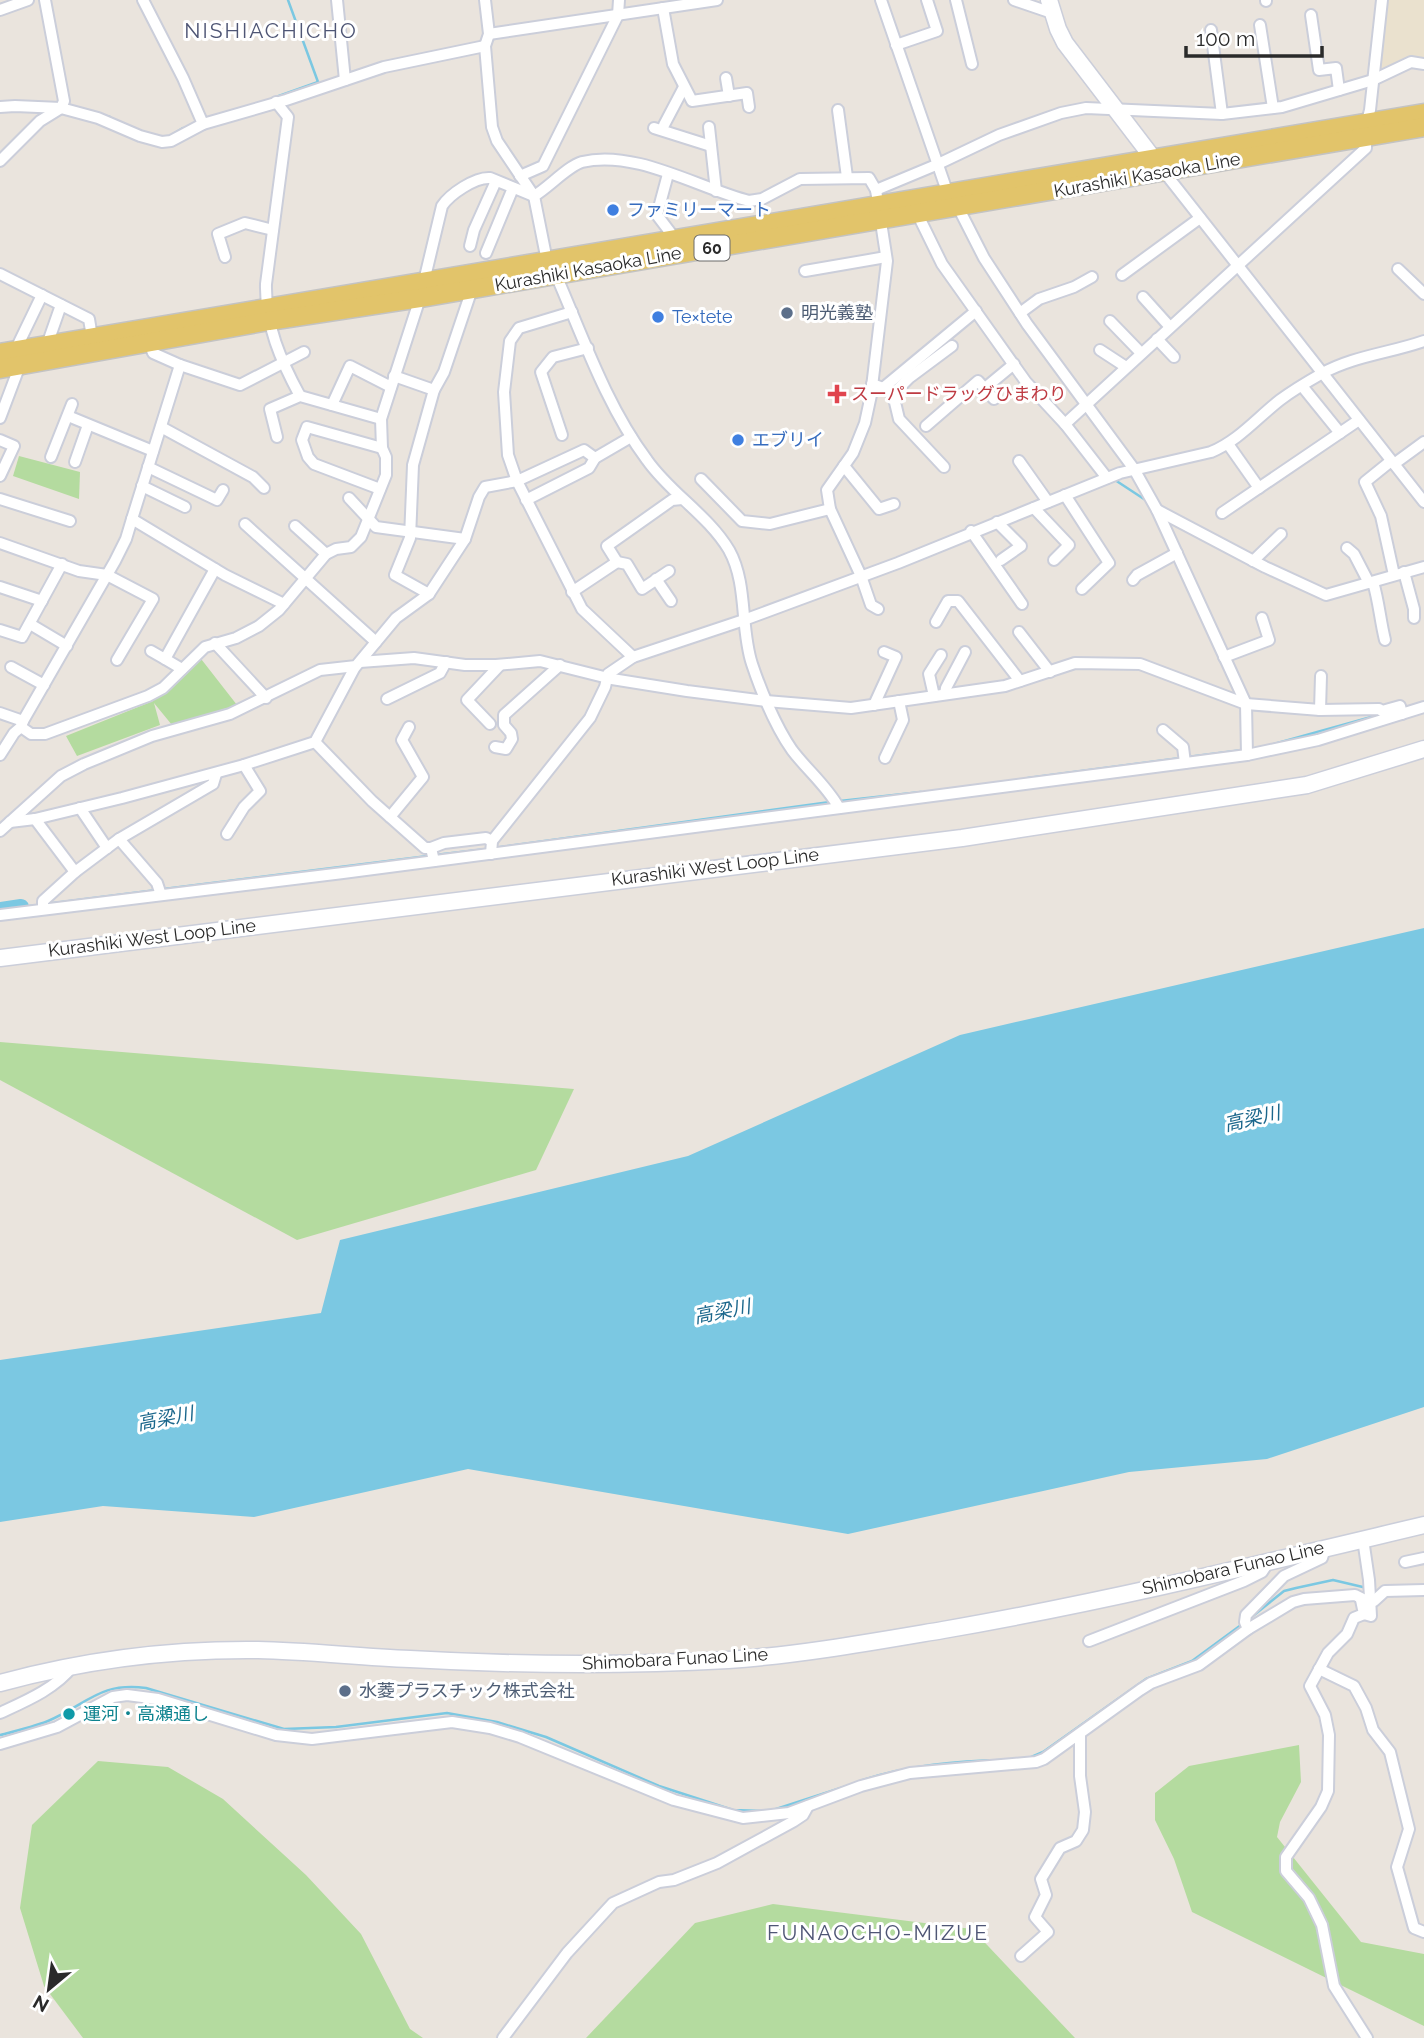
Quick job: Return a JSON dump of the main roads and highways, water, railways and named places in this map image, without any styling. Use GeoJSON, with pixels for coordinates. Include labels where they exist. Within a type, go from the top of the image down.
{"type":"FeatureCollection","features":[{"type":"Feature","properties":{"kind":"main road"},"geometry":{"type":"LineString","coordinates":[[1051,6],[1065,43],[1165,173]]}},
{"type":"Feature","properties":{"kind":"main road","name":"Kurashiki Kasaoka Line"},"geometry":{"type":"LineString","coordinates":[[421,290],[472,289],[676,240],[877,205],[953,200],[1165,173],[1367,129],[1424,113]]}},
{"type":"Feature","properties":{"kind":"main road","name":"Kurashiki Kasaoka Line"},"geometry":{"type":"LineString","coordinates":[[12,356],[93,345],[551,268],[877,205],[918,214],[953,200],[1151,158],[1367,129],[1424,127]]}},
{"type":"Feature","properties":{"kind":"main road","name":"Kurashiki Kasaoka Line"},"geometry":{"type":"LineString","coordinates":[[0,369],[12,356],[47,345],[93,345]]}},
{"type":"Feature","properties":{"kind":"main road","name":"Kurashiki West Loop Line"},"geometry":{"type":"LineString","coordinates":[[0,958],[631,877],[962,838],[1307,785],[1424,749]]}},
{"type":"Feature","properties":{"kind":"main road","name":"Shimobara Funao Line"},"geometry":{"type":"LineString","coordinates":[[0,1683],[100,1660],[153,1654],[257,1650],[556,1665],[730,1660],[867,1643],[1007,1619],[1268,1563],[1424,1525]]}},
{"type":"Feature","properties":{"kind":"water","name":"高梁川"},"geometry":{"type":"Polygon","coordinates":[[[1424,928],[1424,1407],[1267,1459],[1129,1472],[848,1534],[468,1469],[254,1517],[103,1506],[0,1522],[0,1360],[321,1313],[340,1240],[688,1156],[960,1035],[1424,928]]]}},
{"type":"Feature","properties":{"kind":"waterway"},"geometry":{"type":"LineString","coordinates":[[276,97],[318,82],[288,0]]}},
{"type":"Feature","properties":{"kind":"waterway"},"geometry":{"type":"LineString","coordinates":[[66,105],[110,117]]}},
{"type":"Feature","properties":{"kind":"waterway"},"geometry":{"type":"LineString","coordinates":[[168,137],[183,128]]}},
{"type":"Feature","properties":{"kind":"waterway"},"geometry":{"type":"LineString","coordinates":[[1115,480],[1147,501]]}},
{"type":"Feature","properties":{"kind":"waterway"},"geometry":{"type":"LineString","coordinates":[[1274,744],[1382,714]]}},
{"type":"Feature","properties":{"kind":"waterway"},"geometry":{"type":"LineString","coordinates":[[1188,757],[1243,750]]}},
{"type":"Feature","properties":{"kind":"waterway"},"geometry":{"type":"LineString","coordinates":[[1028,778],[1181,758]]}},
{"type":"Feature","properties":{"kind":"waterway"},"geometry":{"type":"LineString","coordinates":[[840,801],[921,792]]}},
{"type":"Feature","properties":{"kind":"waterway"},"geometry":{"type":"LineString","coordinates":[[494,848],[830,802]]}},
{"type":"Feature","properties":{"kind":"waterway"},"geometry":{"type":"LineString","coordinates":[[435,855],[487,849]]}},
{"type":"Feature","properties":{"kind":"waterway"},"geometry":{"type":"LineString","coordinates":[[164,889],[428,856]]}},
{"type":"Feature","properties":{"kind":"waterway"},"geometry":{"type":"LineString","coordinates":[[46,904],[157,890]]}},
{"type":"Feature","properties":{"kind":"waterway"},"geometry":{"type":"LineString","coordinates":[[21,907],[39,905]]}},
{"type":"Feature","properties":{"kind":"waterway"},"geometry":{"type":"LineString","coordinates":[[0,910],[21,907]]}},
{"type":"Feature","properties":{"kind":"waterway"},"geometry":{"type":"LineString","coordinates":[[1249,1619],[1284,1591],[1333,1580],[1367,1588]]}},
{"type":"Feature","properties":{"kind":"waterway"},"geometry":{"type":"LineString","coordinates":[[1029,1758],[1043,1752],[1146,1679],[1192,1661],[1241,1625]]}},
{"type":"Feature","properties":{"kind":"waterway"},"geometry":{"type":"LineString","coordinates":[[0,1735],[48,1721],[105,1691],[130,1687],[146,1688],[284,1729],[336,1727],[447,1713],[497,1722],[546,1737],[659,1786],[733,1810],[763,1811]]}},
{"type":"Feature","properties":{"kind":"waterway"},"geometry":{"type":"LineString","coordinates":[[863,1780],[933,1765],[1005,1760]]}},
{"type":"Feature","properties":{"kind":"waterway"},"geometry":{"type":"LineString","coordinates":[[773,1810],[850,1785]]}},
{"type":"Feature","properties":{"kind":"place","name":"ファミリーマート"},"geometry":{"type":"Point","coordinates":[613,210]}},
{"type":"Feature","properties":{"kind":"place","name":"明光義塾"},"geometry":{"type":"Point","coordinates":[787,313]}},
{"type":"Feature","properties":{"kind":"place","name":"Te×tete"},"geometry":{"type":"Point","coordinates":[658,317]}},
{"type":"Feature","properties":{"kind":"place","name":"スーパードラッグひまわり"},"geometry":{"type":"Point","coordinates":[837,394]}},
{"type":"Feature","properties":{"kind":"place","name":"エブリイ"},"geometry":{"type":"Point","coordinates":[738,440]}},
{"type":"Feature","properties":{"kind":"place","name":"水菱プラスチック株式会社"},"geometry":{"type":"Point","coordinates":[345,1691]}},
{"type":"Feature","properties":{"kind":"place","name":"運河・高瀬通し"},"geometry":{"type":"Point","coordinates":[69,1714]}},
{"type":"Feature","properties":{"kind":"district","name":"NISHIACHICHO"},"geometry":{"type":"Point","coordinates":[271,31]}},
{"type":"Feature","properties":{"kind":"district","name":"FUNAOCHO-MIZUE"},"geometry":{"type":"Point","coordinates":[878,1933]}}]}
